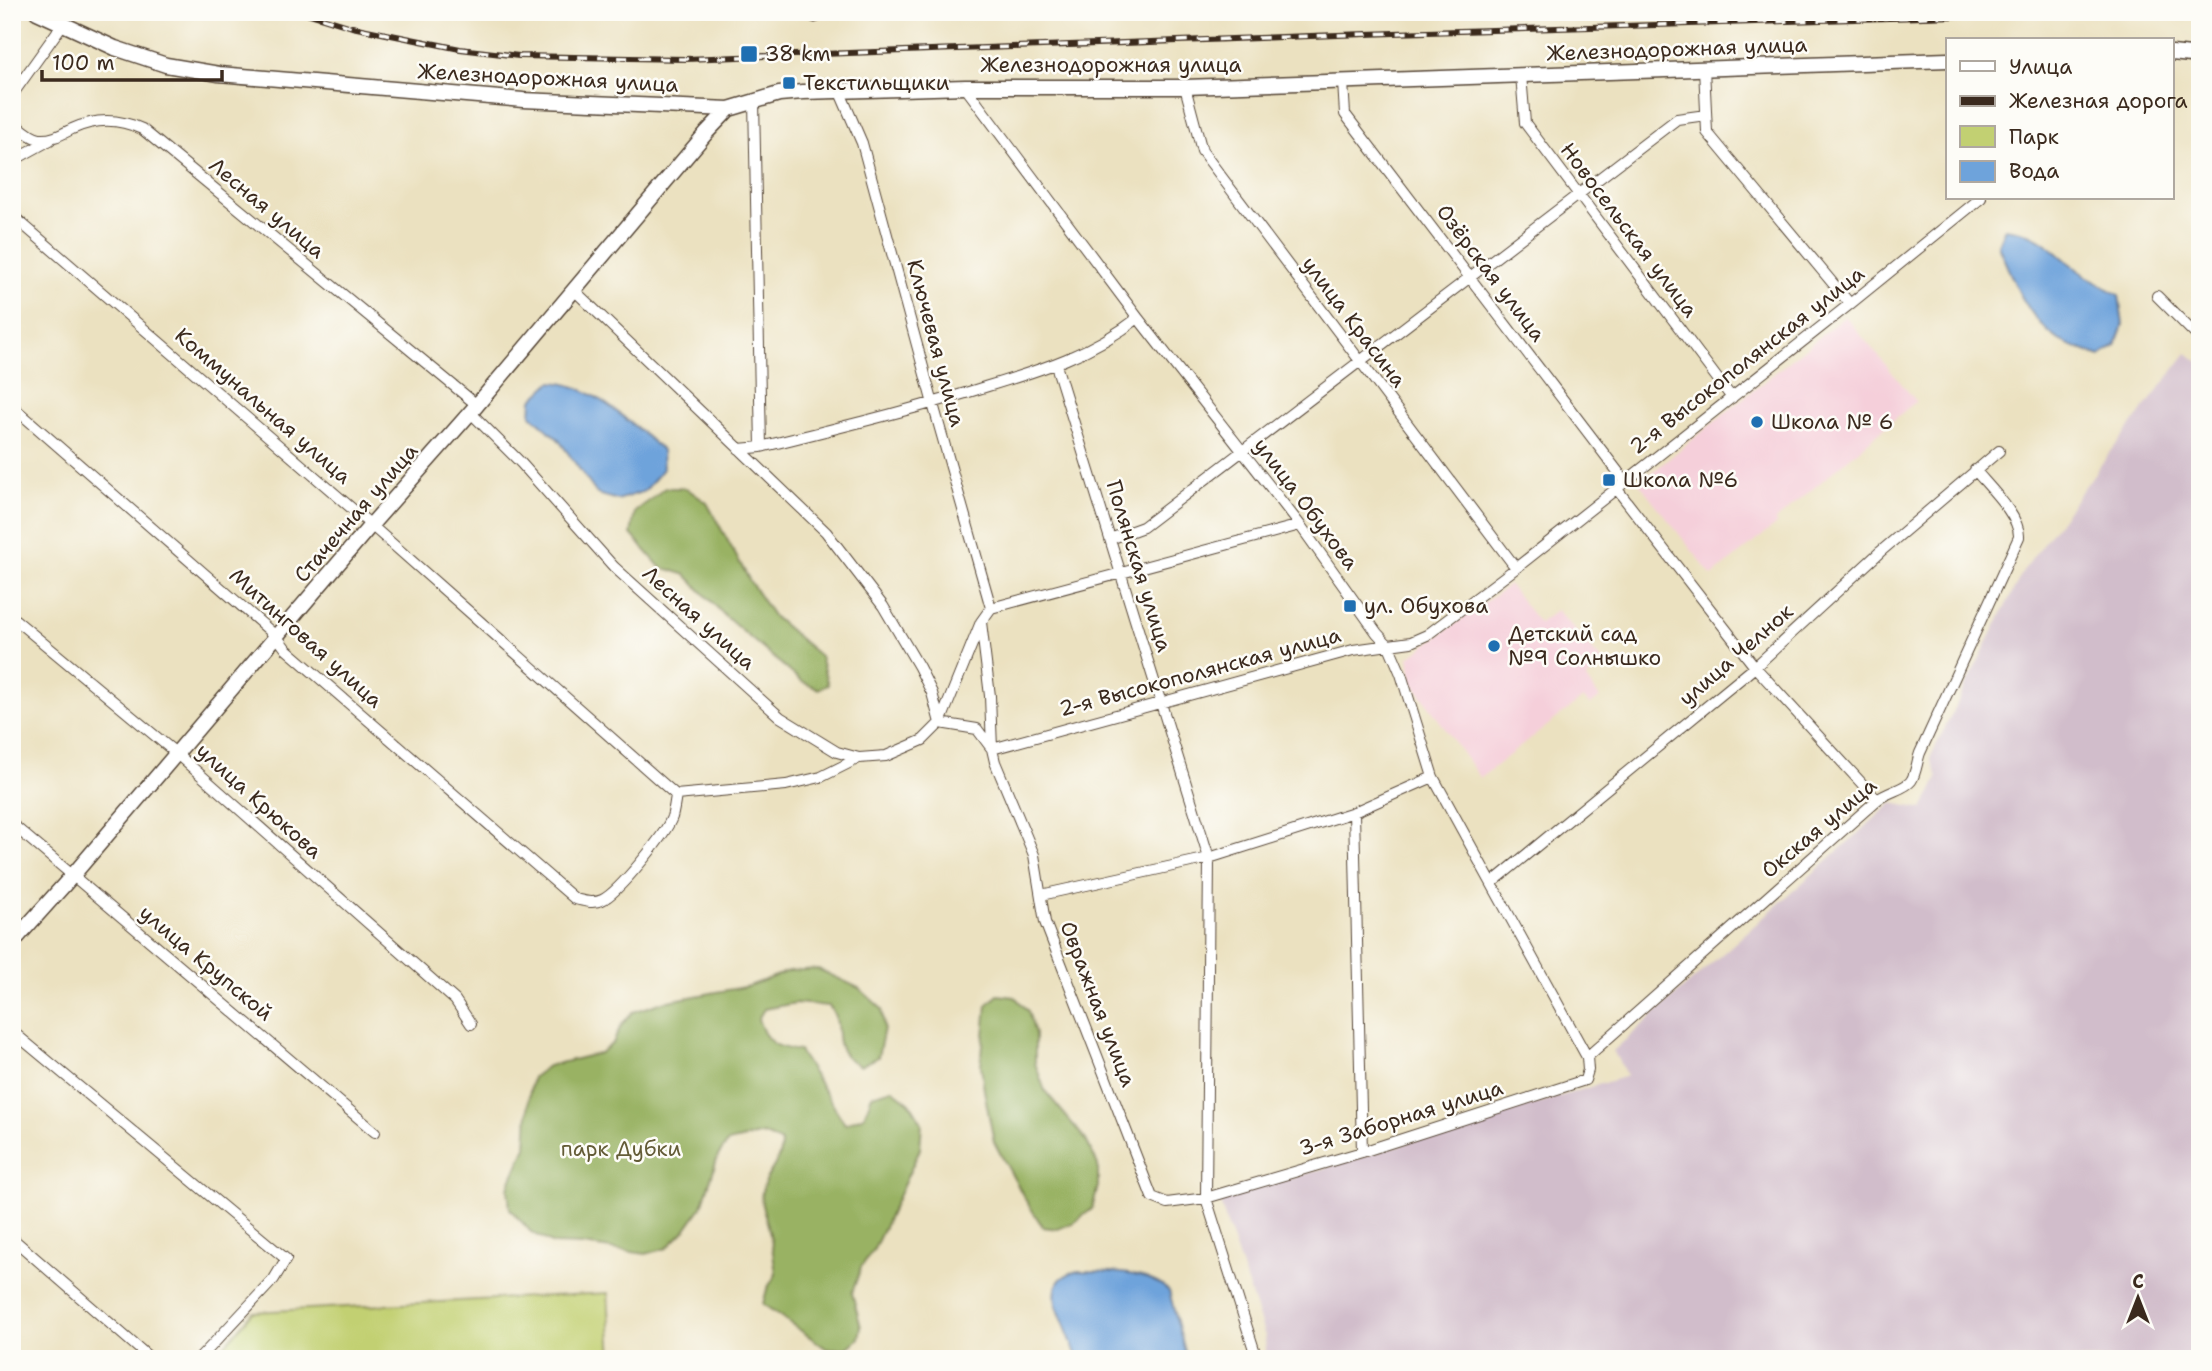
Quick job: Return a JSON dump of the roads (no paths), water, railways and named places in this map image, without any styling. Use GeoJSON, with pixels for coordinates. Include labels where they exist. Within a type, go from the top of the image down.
{"type":"FeatureCollection","features":[{"type":"Feature","properties":{"kind":"street","name":"Железнодорожная улица"},"geometry":{"type":"LineString","coordinates":[[37,12],[115,48],[166,65],[219,74],[523,100],[729,109],[779,94],[839,90],[1185,87],[1946,60]]}},
{"type":"Feature","properties":{"kind":"street"},"geometry":{"type":"LineString","coordinates":[[12,95],[62,25]]}},
{"type":"Feature","properties":{"kind":"street"},"geometry":{"type":"LineString","coordinates":[[2174,53],[2200,56]]}},
{"type":"Feature","properties":{"kind":"street"},"geometry":{"type":"LineString","coordinates":[[1704,68],[1707,132],[1850,304]]}},
{"type":"Feature","properties":{"kind":"street","name":"Новосельская улица"},"geometry":{"type":"LineString","coordinates":[[1521,75],[1525,123],[1732,398]]}},
{"type":"Feature","properties":{"kind":"street","name":"Озёрская улица"},"geometry":{"type":"LineString","coordinates":[[1343,82],[1345,114],[1625,481]]}},
{"type":"Feature","properties":{"kind":"street","name":"улица Обухова"},"geometry":{"type":"LineString","coordinates":[[965,87],[1138,318],[1300,525],[1389,646],[1401,674],[1433,777],[1587,1057]]}},
{"type":"Feature","properties":{"kind":"street","name":"улица Красина"},"geometry":{"type":"LineString","coordinates":[[1185,87],[1202,152],[1516,568]]}},
{"type":"Feature","properties":{"kind":"street","name":"Ключевая улица"},"geometry":{"type":"LineString","coordinates":[[839,90],[862,143],[991,608]]}},
{"type":"Feature","properties":{"kind":"street"},"geometry":{"type":"LineString","coordinates":[[754,101],[761,447]]}},
{"type":"Feature","properties":{"kind":"street","name":"Стачечная улица"},"geometry":{"type":"LineString","coordinates":[[12,943],[474,409],[729,109]]}},
{"type":"Feature","properties":{"kind":"street"},"geometry":{"type":"LineString","coordinates":[[1110,539],[1143,527],[1677,119],[1706,114]]}},
{"type":"Feature","properties":{"kind":"street"},"geometry":{"type":"LineString","coordinates":[[12,121],[38,139],[53,138]]}},
{"type":"Feature","properties":{"kind":"street","name":"Лесная улица"},"geometry":{"type":"LineString","coordinates":[[12,161],[80,125],[99,121],[128,122],[142,129],[474,409],[614,567],[780,716],[837,752],[859,758]]}},
{"type":"Feature","properties":{"kind":"street","name":"2-я Высокополянская улица"},"geometry":{"type":"LineString","coordinates":[[992,749],[1353,650],[1411,642],[1427,635],[1732,398],[1979,200]]}},
{"type":"Feature","properties":{"kind":"street","name":"Коммунальная улица"},"geometry":{"type":"LineString","coordinates":[[12,215],[371,525],[676,795]]}},
{"type":"Feature","properties":{"kind":"street"},"geometry":{"type":"LineString","coordinates":[[574,290],[826,532],[883,606],[932,693],[940,723]]}},
{"type":"Feature","properties":{"kind":"street"},"geometry":{"type":"LineString","coordinates":[[2157,296],[2200,339]]}},
{"type":"Feature","properties":{"kind":"street"},"geometry":{"type":"LineString","coordinates":[[739,449],[761,447],[933,404],[1056,365],[1120,332],[1138,318]]}},
{"type":"Feature","properties":{"kind":"street","name":"Полянская улица"},"geometry":{"type":"LineString","coordinates":[[1056,365],[1209,858],[1206,1198],[1256,1359]]}},
{"type":"Feature","properties":{"kind":"street","name":"Митинговая улица"},"geometry":{"type":"LineString","coordinates":[[12,406],[277,637],[286,649],[575,899],[590,902],[602,900],[614,891],[660,838],[672,818],[676,795]]}},
{"type":"Feature","properties":{"kind":"street","name":"улица Челнок"},"geometry":{"type":"LineString","coordinates":[[1493,882],[1755,667],[1880,552],[1999,451]]}},
{"type":"Feature","properties":{"kind":"street","name":"Окская улица"},"geometry":{"type":"LineString","coordinates":[[1587,1057],[1877,800],[1888,792],[1903,788],[1912,780],[1920,753],[2019,537],[2020,527],[2014,517],[1975,470]]}},
{"type":"Feature","properties":{"kind":"street"},"geometry":{"type":"LineString","coordinates":[[1616,488],[1755,667],[1877,800]]}},
{"type":"Feature","properties":{"kind":"street"},"geometry":{"type":"LineString","coordinates":[[676,795],[786,785],[821,777],[859,758],[886,756],[923,740],[940,723],[981,622],[991,608],[1300,525]]}},
{"type":"Feature","properties":{"kind":"street","name":"улица Крюкова"},"geometry":{"type":"LineString","coordinates":[[12,617],[177,754],[454,1000],[471,1024]]}},
{"type":"Feature","properties":{"kind":"street"},"geometry":{"type":"LineString","coordinates":[[981,622],[990,696],[992,749]]}},
{"type":"Feature","properties":{"kind":"street"},"geometry":{"type":"LineString","coordinates":[[940,723],[976,729],[992,749]]}},
{"type":"Feature","properties":{"kind":"street","name":"Овражная улица"},"geometry":{"type":"LineString","coordinates":[[992,749],[1034,855],[1045,922],[1152,1197],[1167,1203],[1206,1198]]}},
{"type":"Feature","properties":{"kind":"street"},"geometry":{"type":"LineString","coordinates":[[1041,895],[1209,858],[1354,813],[1433,777]]}},
{"type":"Feature","properties":{"kind":"street"},"geometry":{"type":"LineString","coordinates":[[1354,813],[1362,1152]]}},
{"type":"Feature","properties":{"kind":"street","name":"улица Крупской"},"geometry":{"type":"LineString","coordinates":[[12,824],[375,1132]]}},
{"type":"Feature","properties":{"kind":"street"},"geometry":{"type":"LineString","coordinates":[[12,1031],[286,1259],[274,1279],[199,1359]]}},
{"type":"Feature","properties":{"kind":"street","name":"3-я Заборная улица"},"geometry":{"type":"LineString","coordinates":[[1206,1198],[1362,1152],[1585,1080],[1588,1070],[1587,1057]]}},
{"type":"Feature","properties":{"kind":"street"},"geometry":{"type":"LineString","coordinates":[[12,1238],[151,1359]]}},
{"type":"Feature","properties":{"kind":"water"},"geometry":{"type":"Polygon","coordinates":[[[2005,228],[2030,234],[2089,278],[2119,295],[2123,325],[2115,346],[2100,356],[2059,340],[2038,321],[2022,297],[1998,245],[2005,228]]]}},
{"type":"Feature","properties":{"kind":"water"},"geometry":{"type":"Polygon","coordinates":[[[551,382],[566,384],[596,397],[662,450],[663,469],[645,491],[618,500],[597,494],[558,439],[531,415],[532,400],[551,382]]]}},
{"type":"Feature","properties":{"kind":"water"},"geometry":{"type":"Polygon","coordinates":[[[1078,1271],[1138,1276],[1160,1284],[1169,1291],[1187,1359],[1078,1359],[1055,1297],[1062,1278],[1078,1271]]]}},
{"type":"Feature","properties":{"kind":"railway"},"geometry":{"type":"LineString","coordinates":[[303,12],[352,27],[460,49],[519,56],[685,59],[1394,33],[2088,12]]}},
{"type":"Feature","properties":{"kind":"place","name":"38 km"},"geometry":{"type":"Point","coordinates":[749,54]}},
{"type":"Feature","properties":{"kind":"place","name":"Текстильщики"},"geometry":{"type":"Point","coordinates":[789,83]}},
{"type":"Feature","properties":{"kind":"place","name":"Школа № 6"},"geometry":{"type":"Point","coordinates":[1757,422]}},
{"type":"Feature","properties":{"kind":"place","name":"Школа №6"},"geometry":{"type":"Point","coordinates":[1609,480]}},
{"type":"Feature","properties":{"kind":"place","name":"ул. Обухова"},"geometry":{"type":"Point","coordinates":[1350,606]}},
{"type":"Feature","properties":{"kind":"place","name":"Детский сад №9 Солнышко"},"geometry":{"type":"Point","coordinates":[1494,646]}},
{"type":"Feature","properties":{"kind":"park label","name":"парк Дубки"},"geometry":{"type":"Point","coordinates":[621,1149]}}]}
